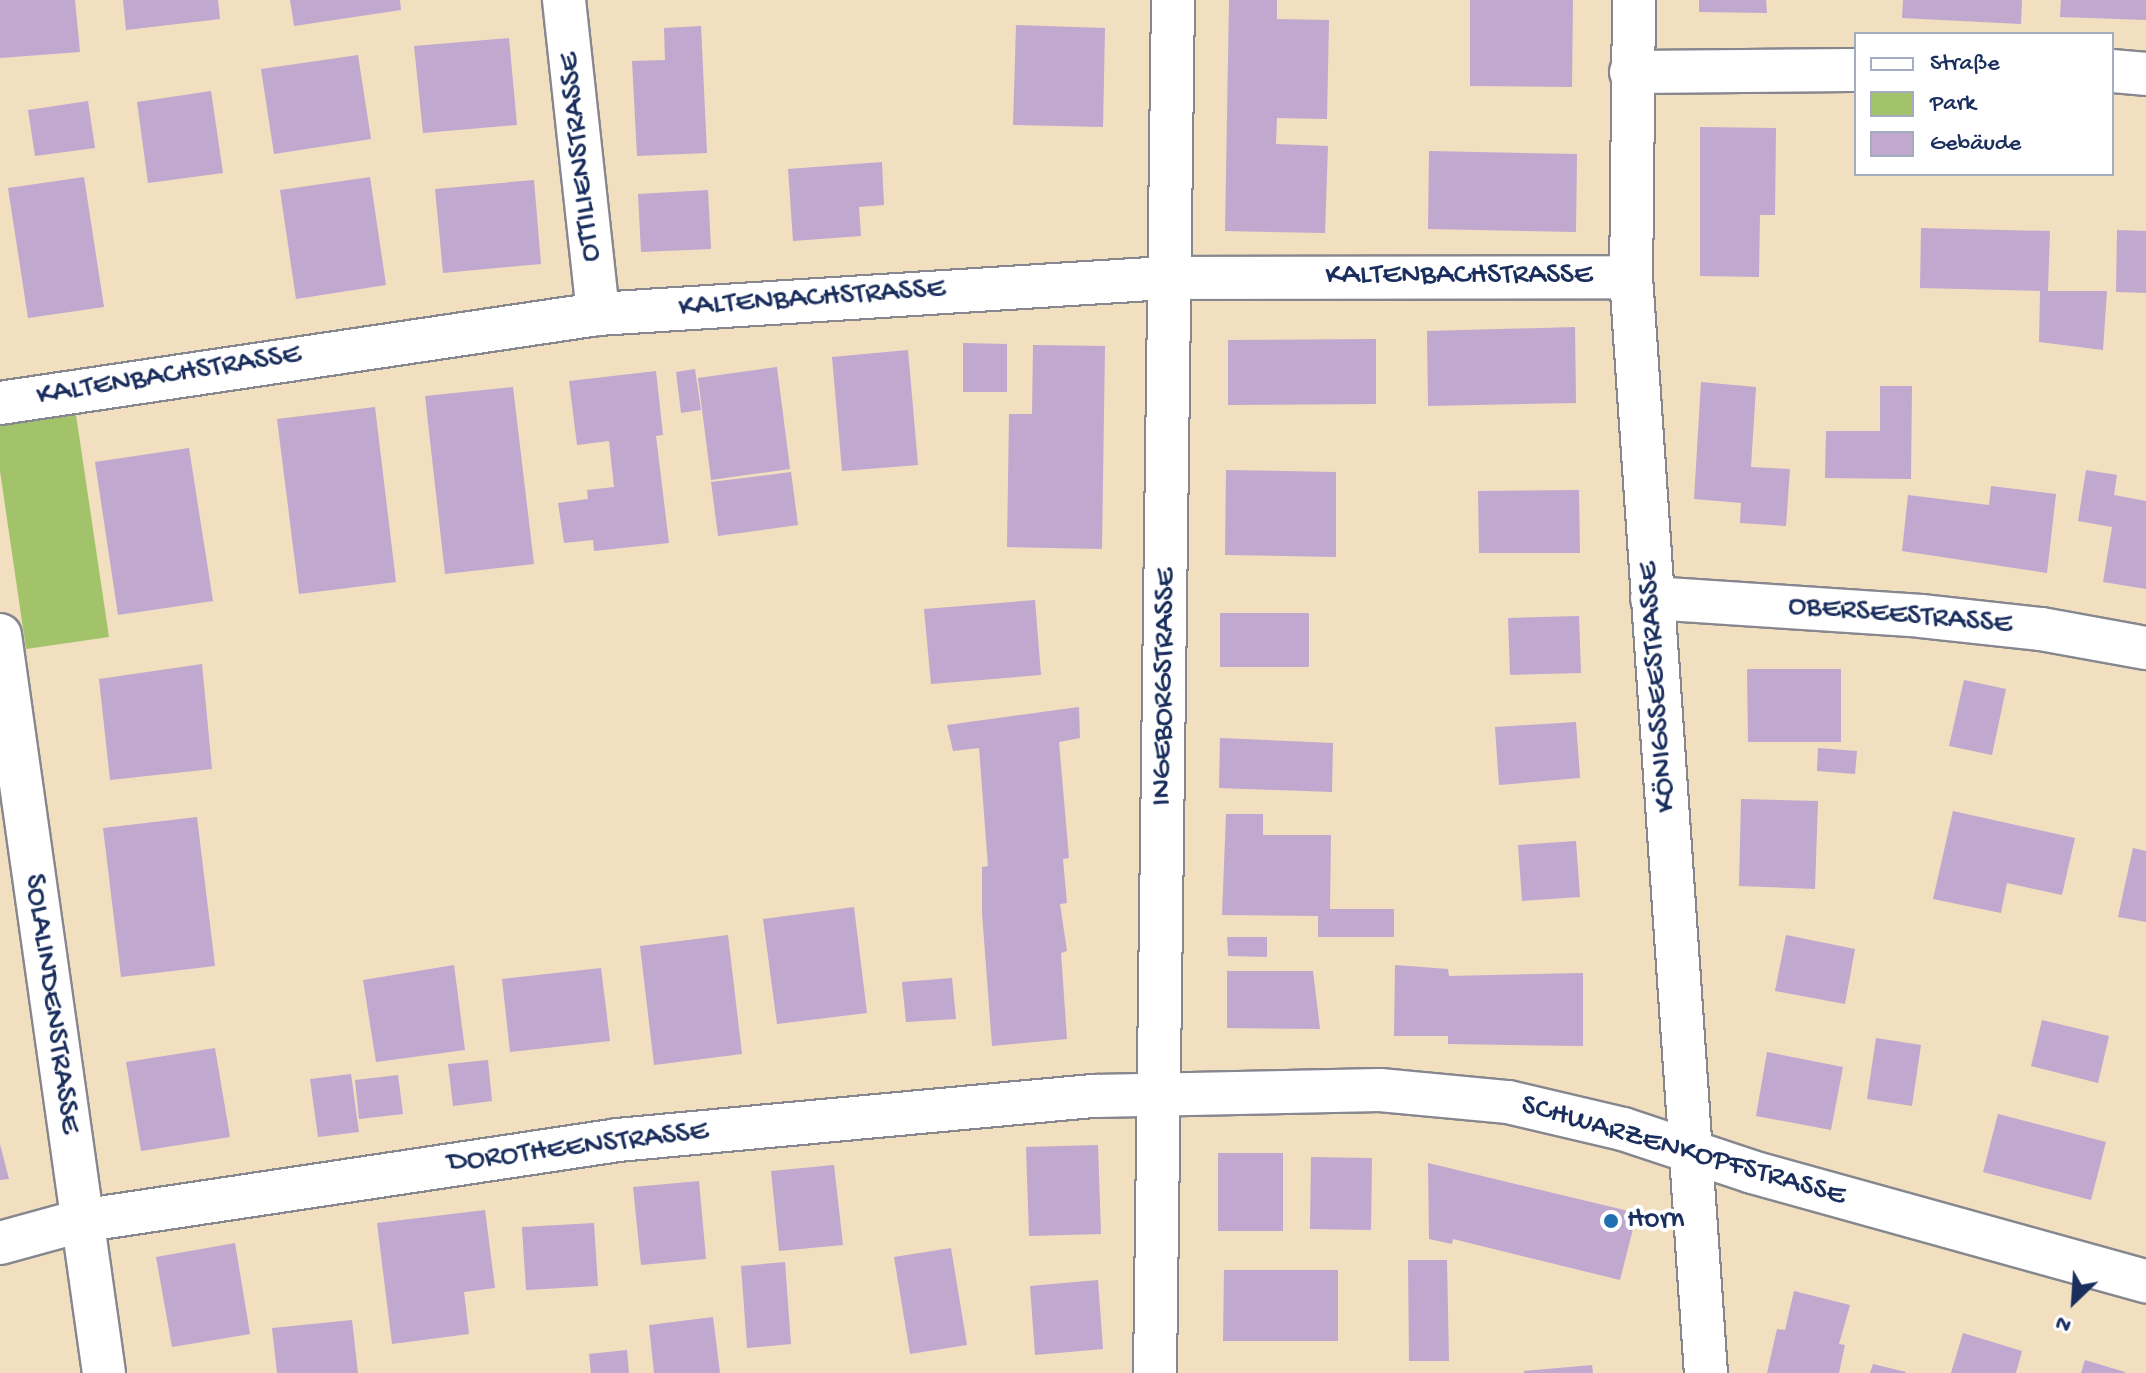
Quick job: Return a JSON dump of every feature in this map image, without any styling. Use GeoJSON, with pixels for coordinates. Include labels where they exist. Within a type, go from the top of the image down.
{"type":"FeatureCollection","features":[{"type":"Feature","properties":{"kind":"street","name":"OTTILIENSTRASSE"},"geometry":{"type":"LineString","coordinates":[[564,0],[598,314]]}},
{"type":"Feature","properties":{"kind":"street","name":"INGEBORGSTRASSE"},"geometry":{"type":"LineString","coordinates":[[1155,1373],[1154,1169],[1161,1096],[1166,278],[1173,0]]}},
{"type":"Feature","properties":{"kind":"street","name":"KÖNIGSSEESTRASSE"},"geometry":{"type":"LineString","coordinates":[[1634,0],[1631,277],[1706,1373]]}},
{"type":"Feature","properties":{"kind":"street"},"geometry":{"type":"LineString","coordinates":[[1631,72],[1854,70]]}},
{"type":"Feature","properties":{"kind":"street"},"geometry":{"type":"LineString","coordinates":[[2114,71],[2146,74]]}},
{"type":"Feature","properties":{"kind":"street","name":"KALTENBACHSTRASSE"},"geometry":{"type":"LineString","coordinates":[[0,403],[598,314],[1166,278],[1631,277]]}},
{"type":"Feature","properties":{"kind":"street","name":"OBERSEESTRASSE"},"geometry":{"type":"LineString","coordinates":[[1652,598],[1921,616],[2041,629],[2146,648]]}},
{"type":"Feature","properties":{"kind":"street","name":"SOLALINDENSTRASSE"},"geometry":{"type":"LineString","coordinates":[[1,645],[80,1221],[104,1373]]}},
{"type":"Feature","properties":{"kind":"street","name":"SCHWARZENKOPFSTRASSE"},"geometry":{"type":"LineString","coordinates":[[1161,1096],[1380,1090],[1508,1102],[1623,1129],[2146,1281]]}},
{"type":"Feature","properties":{"kind":"street","name":"DOROTHEENSTRASSE"},"geometry":{"type":"LineString","coordinates":[[0,1243],[80,1221],[618,1140],[1095,1096],[1161,1096]]}},
{"type":"Feature","properties":{"kind":"green space"},"geometry":{"type":"Polygon","coordinates":[[[75,408],[109,637],[26,649],[0,471],[0,419],[75,408]]]}},
{"type":"Feature","properties":{"kind":"building"},"geometry":{"type":"Polygon","coordinates":[[[0,0],[75,0],[80,52],[0,58],[0,0]]]}},
{"type":"Feature","properties":{"kind":"building"},"geometry":{"type":"Polygon","coordinates":[[[123,0],[218,0],[220,19],[126,30],[123,0]]]}},
{"type":"Feature","properties":{"kind":"building"},"geometry":{"type":"Polygon","coordinates":[[[290,0],[400,0],[401,10],[294,26],[290,0]]]}},
{"type":"Feature","properties":{"kind":"building"},"geometry":{"type":"Polygon","coordinates":[[[1229,0],[1277,0],[1277,19],[1329,20],[1327,119],[1277,118],[1276,144],[1328,146],[1325,233],[1225,231],[1229,0]]]}},
{"type":"Feature","properties":{"kind":"building"},"geometry":{"type":"Polygon","coordinates":[[[1470,0],[1573,0],[1572,87],[1470,86],[1470,0]]]}},
{"type":"Feature","properties":{"kind":"building"},"geometry":{"type":"Polygon","coordinates":[[[1699,0],[1766,0],[1767,13],[1699,12],[1699,0]]]}},
{"type":"Feature","properties":{"kind":"building"},"geometry":{"type":"Polygon","coordinates":[[[1903,0],[2022,0],[2021,24],[1902,18],[1903,0]]]}},
{"type":"Feature","properties":{"kind":"building"},"geometry":{"type":"Polygon","coordinates":[[[2061,0],[2146,0],[2146,20],[2060,17],[2061,0]]]}},
{"type":"Feature","properties":{"kind":"building"},"geometry":{"type":"Polygon","coordinates":[[[1016,25],[1105,28],[1103,127],[1013,125],[1016,25]]]}},
{"type":"Feature","properties":{"kind":"building"},"geometry":{"type":"Polygon","coordinates":[[[701,26],[707,153],[637,156],[632,61],[665,60],[664,28],[701,26]]]}},
{"type":"Feature","properties":{"kind":"building"},"geometry":{"type":"Polygon","coordinates":[[[509,38],[517,125],[423,133],[414,46],[509,38]]]}},
{"type":"Feature","properties":{"kind":"building"},"geometry":{"type":"Polygon","coordinates":[[[358,55],[371,139],[274,154],[261,69],[358,55]]]}},
{"type":"Feature","properties":{"kind":"building"},"geometry":{"type":"Polygon","coordinates":[[[211,91],[223,173],[148,183],[137,102],[211,91]]]}},
{"type":"Feature","properties":{"kind":"building"},"geometry":{"type":"Polygon","coordinates":[[[88,101],[95,148],[35,156],[28,110],[88,101]]]}},
{"type":"Feature","properties":{"kind":"building"},"geometry":{"type":"Polygon","coordinates":[[[1700,127],[1776,128],[1775,215],[1760,215],[1759,277],[1700,276],[1700,127]]]}},
{"type":"Feature","properties":{"kind":"building"},"geometry":{"type":"Polygon","coordinates":[[[1429,151],[1577,154],[1576,232],[1428,229],[1429,151]]]}},
{"type":"Feature","properties":{"kind":"building"},"geometry":{"type":"Polygon","coordinates":[[[882,162],[884,205],[859,207],[861,236],[793,241],[788,169],[882,162]]]}},
{"type":"Feature","properties":{"kind":"building"},"geometry":{"type":"Polygon","coordinates":[[[84,177],[104,307],[28,318],[8,188],[84,177]]]}},
{"type":"Feature","properties":{"kind":"building"},"geometry":{"type":"Polygon","coordinates":[[[370,177],[386,285],[296,299],[280,190],[370,177]]]}},
{"type":"Feature","properties":{"kind":"building"},"geometry":{"type":"Polygon","coordinates":[[[534,180],[541,264],[443,273],[435,189],[534,180]]]}},
{"type":"Feature","properties":{"kind":"building"},"geometry":{"type":"Polygon","coordinates":[[[708,190],[711,249],[641,252],[638,194],[708,190]]]}},
{"type":"Feature","properties":{"kind":"building"},"geometry":{"type":"Polygon","coordinates":[[[1921,228],[2050,231],[2048,291],[2107,291],[2103,350],[2039,342],[2040,291],[1920,288],[1921,228]]]}},
{"type":"Feature","properties":{"kind":"building"},"geometry":{"type":"Polygon","coordinates":[[[2117,230],[2146,231],[2146,293],[2116,292],[2117,230]]]}},
{"type":"Feature","properties":{"kind":"building"},"geometry":{"type":"Polygon","coordinates":[[[1575,327],[1576,403],[1428,406],[1427,331],[1575,327]]]}},
{"type":"Feature","properties":{"kind":"building"},"geometry":{"type":"Polygon","coordinates":[[[1376,339],[1376,404],[1228,405],[1228,340],[1376,339]]]}},
{"type":"Feature","properties":{"kind":"building"},"geometry":{"type":"Polygon","coordinates":[[[963,343],[1007,344],[1007,392],[963,392],[963,343]]]}},
{"type":"Feature","properties":{"kind":"building"},"geometry":{"type":"Polygon","coordinates":[[[1033,345],[1105,346],[1102,549],[1007,547],[1009,414],[1032,414],[1033,345]]]}},
{"type":"Feature","properties":{"kind":"building"},"geometry":{"type":"Polygon","coordinates":[[[908,350],[918,465],[842,471],[832,357],[908,350]]]}},
{"type":"Feature","properties":{"kind":"building"},"geometry":{"type":"Polygon","coordinates":[[[777,367],[790,469],[711,480],[698,378],[777,367]]]}},
{"type":"Feature","properties":{"kind":"building"},"geometry":{"type":"Polygon","coordinates":[[[695,369],[701,410],[681,413],[676,372],[695,369]]]}},
{"type":"Feature","properties":{"kind":"building"},"geometry":{"type":"Polygon","coordinates":[[[656,371],[663,435],[656,436],[669,543],[594,551],[593,540],[564,543],[558,503],[588,499],[587,490],[614,487],[609,441],[577,445],[569,381],[656,371]]]}},
{"type":"Feature","properties":{"kind":"building"},"geometry":{"type":"Polygon","coordinates":[[[1701,382],[1756,387],[1751,467],[1790,469],[1786,526],[1740,523],[1741,503],[1694,499],[1701,382]]]}},
{"type":"Feature","properties":{"kind":"building"},"geometry":{"type":"Polygon","coordinates":[[[1880,386],[1912,386],[1911,479],[1825,478],[1826,431],[1880,431],[1880,386]]]}},
{"type":"Feature","properties":{"kind":"building"},"geometry":{"type":"Polygon","coordinates":[[[513,387],[534,564],[445,574],[425,396],[513,387]]]}},
{"type":"Feature","properties":{"kind":"building"},"geometry":{"type":"Polygon","coordinates":[[[375,407],[396,582],[299,594],[277,419],[375,407]]]}},
{"type":"Feature","properties":{"kind":"building"},"geometry":{"type":"Polygon","coordinates":[[[189,448],[213,601],[118,615],[95,462],[189,448]]]}},
{"type":"Feature","properties":{"kind":"building"},"geometry":{"type":"Polygon","coordinates":[[[1226,470],[1336,472],[1336,557],[1225,555],[1226,470]]]}},
{"type":"Feature","properties":{"kind":"building"},"geometry":{"type":"Polygon","coordinates":[[[2086,470],[2117,475],[2114,495],[2146,501],[2146,589],[2103,582],[2112,527],[2078,521],[2086,470]]]}},
{"type":"Feature","properties":{"kind":"building"},"geometry":{"type":"Polygon","coordinates":[[[791,472],[798,525],[718,536],[711,482],[791,472]]]}},
{"type":"Feature","properties":{"kind":"building"},"geometry":{"type":"Polygon","coordinates":[[[1991,486],[2056,494],[2047,573],[1902,551],[1908,495],[1989,505],[1991,486]]]}},
{"type":"Feature","properties":{"kind":"building"},"geometry":{"type":"Polygon","coordinates":[[[1579,490],[1580,553],[1479,553],[1478,491],[1579,490]]]}},
{"type":"Feature","properties":{"kind":"building"},"geometry":{"type":"Polygon","coordinates":[[[1035,600],[1041,675],[931,684],[924,609],[1035,600]]]}},
{"type":"Feature","properties":{"kind":"building"},"geometry":{"type":"Polygon","coordinates":[[[1220,613],[1309,613],[1309,667],[1220,667],[1220,613]]]}},
{"type":"Feature","properties":{"kind":"building"},"geometry":{"type":"Polygon","coordinates":[[[1579,616],[1581,673],[1510,675],[1508,618],[1579,616]]]}},
{"type":"Feature","properties":{"kind":"building"},"geometry":{"type":"Polygon","coordinates":[[[202,664],[212,769],[110,780],[99,679],[202,664]]]}},
{"type":"Feature","properties":{"kind":"building"},"geometry":{"type":"Polygon","coordinates":[[[1747,669],[1841,669],[1841,742],[1748,742],[1747,669]]]}},
{"type":"Feature","properties":{"kind":"building"},"geometry":{"type":"Polygon","coordinates":[[[1964,680],[2006,689],[1992,755],[1949,746],[1964,680]]]}},
{"type":"Feature","properties":{"kind":"building"},"geometry":{"type":"Polygon","coordinates":[[[1079,707],[1080,738],[1059,742],[1069,858],[1063,859],[1067,903],[1060,904],[1067,951],[1061,953],[1067,1039],[992,1046],[982,913],[982,867],[988,866],[979,748],[953,751],[947,725],[1079,707]]]}},
{"type":"Feature","properties":{"kind":"building"},"geometry":{"type":"Polygon","coordinates":[[[1576,722],[1580,778],[1499,785],[1495,727],[1576,722]]]}},
{"type":"Feature","properties":{"kind":"building"},"geometry":{"type":"Polygon","coordinates":[[[1220,738],[1333,743],[1332,792],[1219,788],[1220,738]]]}},
{"type":"Feature","properties":{"kind":"building"},"geometry":{"type":"Polygon","coordinates":[[[1818,748],[1857,751],[1855,774],[1817,771],[1818,748]]]}},
{"type":"Feature","properties":{"kind":"building"},"geometry":{"type":"Polygon","coordinates":[[[1741,799],[1818,801],[1815,889],[1739,886],[1741,799]]]}},
{"type":"Feature","properties":{"kind":"building"},"geometry":{"type":"Polygon","coordinates":[[[1953,811],[2075,838],[2062,895],[2007,883],[2001,913],[1933,899],[1953,811]]]}},
{"type":"Feature","properties":{"kind":"building"},"geometry":{"type":"Polygon","coordinates":[[[1226,814],[1263,814],[1263,835],[1331,835],[1330,909],[1394,909],[1394,937],[1318,937],[1318,916],[1222,915],[1226,814]]]}},
{"type":"Feature","properties":{"kind":"building"},"geometry":{"type":"Polygon","coordinates":[[[197,817],[215,966],[121,977],[103,828],[197,817]]]}},
{"type":"Feature","properties":{"kind":"building"},"geometry":{"type":"Polygon","coordinates":[[[1576,841],[1580,897],[1522,901],[1518,845],[1576,841]]]}},
{"type":"Feature","properties":{"kind":"building"},"geometry":{"type":"Polygon","coordinates":[[[2133,848],[2146,851],[2146,922],[2118,917],[2133,848]]]}},
{"type":"Feature","properties":{"kind":"building"},"geometry":{"type":"Polygon","coordinates":[[[854,907],[867,1013],[777,1024],[763,919],[854,907]]]}},
{"type":"Feature","properties":{"kind":"building"},"geometry":{"type":"Polygon","coordinates":[[[728,935],[742,1054],[654,1065],[640,946],[728,935]]]}},
{"type":"Feature","properties":{"kind":"building"},"geometry":{"type":"Polygon","coordinates":[[[1786,935],[1855,949],[1845,1004],[1775,991],[1786,935]]]}},
{"type":"Feature","properties":{"kind":"building"},"geometry":{"type":"Polygon","coordinates":[[[1227,937],[1267,937],[1267,957],[1228,956],[1227,937]]]}},
{"type":"Feature","properties":{"kind":"building"},"geometry":{"type":"Polygon","coordinates":[[[454,965],[465,1050],[376,1062],[363,980],[454,965]]]}},
{"type":"Feature","properties":{"kind":"building"},"geometry":{"type":"Polygon","coordinates":[[[1395,965],[1448,969],[1449,976],[1583,973],[1583,1046],[1448,1044],[1448,1036],[1394,1036],[1395,965]]]}},
{"type":"Feature","properties":{"kind":"building"},"geometry":{"type":"Polygon","coordinates":[[[601,968],[610,1041],[510,1052],[502,979],[601,968]]]}},
{"type":"Feature","properties":{"kind":"building"},"geometry":{"type":"Polygon","coordinates":[[[1227,971],[1313,971],[1320,1029],[1227,1028],[1227,971]]]}},
{"type":"Feature","properties":{"kind":"building"},"geometry":{"type":"Polygon","coordinates":[[[952,978],[956,1019],[906,1022],[902,982],[952,978]]]}},
{"type":"Feature","properties":{"kind":"building"},"geometry":{"type":"Polygon","coordinates":[[[2042,1020],[2109,1036],[2098,1083],[2031,1066],[2042,1020]]]}},
{"type":"Feature","properties":{"kind":"building"},"geometry":{"type":"Polygon","coordinates":[[[1876,1038],[1921,1045],[1912,1106],[1867,1099],[1876,1038]]]}},
{"type":"Feature","properties":{"kind":"building"},"geometry":{"type":"Polygon","coordinates":[[[215,1048],[230,1137],[141,1151],[126,1062],[215,1048]]]}},
{"type":"Feature","properties":{"kind":"building"},"geometry":{"type":"Polygon","coordinates":[[[1767,1052],[1843,1067],[1831,1130],[1756,1116],[1767,1052]]]}},
{"type":"Feature","properties":{"kind":"building"},"geometry":{"type":"Polygon","coordinates":[[[488,1060],[492,1101],[453,1106],[448,1064],[488,1060]]]}},
{"type":"Feature","properties":{"kind":"building"},"geometry":{"type":"Polygon","coordinates":[[[351,1074],[359,1132],[318,1137],[310,1079],[351,1074]]]}},
{"type":"Feature","properties":{"kind":"building"},"geometry":{"type":"Polygon","coordinates":[[[398,1075],[403,1114],[359,1119],[355,1080],[398,1075]]]}},
{"type":"Feature","properties":{"kind":"building"},"geometry":{"type":"Polygon","coordinates":[[[1998,1114],[2106,1142],[2091,1200],[1983,1172],[1998,1114]]]}},
{"type":"Feature","properties":{"kind":"building"},"geometry":{"type":"Polygon","coordinates":[[[0,1144],[9,1179],[0,1180],[0,1144]]]}},
{"type":"Feature","properties":{"kind":"building"},"geometry":{"type":"Polygon","coordinates":[[[1098,1145],[1101,1234],[1029,1236],[1026,1147],[1098,1145]]]}},
{"type":"Feature","properties":{"kind":"building"},"geometry":{"type":"Polygon","coordinates":[[[1218,1153],[1283,1153],[1283,1231],[1218,1231],[1218,1153]]]}},
{"type":"Feature","properties":{"kind":"building"},"geometry":{"type":"Polygon","coordinates":[[[1311,1157],[1372,1158],[1371,1230],[1310,1229],[1311,1157]]]}},
{"type":"Feature","properties":{"kind":"building"},"geometry":{"type":"Polygon","coordinates":[[[1428,1163],[1637,1213],[1620,1280],[1453,1239],[1452,1244],[1429,1239],[1428,1163]]]}},
{"type":"Feature","properties":{"kind":"building"},"geometry":{"type":"Polygon","coordinates":[[[834,1165],[843,1245],[779,1251],[771,1171],[834,1165]]]}},
{"type":"Feature","properties":{"kind":"building"},"geometry":{"type":"Polygon","coordinates":[[[699,1181],[706,1259],[641,1265],[633,1187],[699,1181]]]}},
{"type":"Feature","properties":{"kind":"building"},"geometry":{"type":"Polygon","coordinates":[[[485,1210],[495,1288],[464,1292],[469,1334],[392,1344],[377,1223],[485,1210]]]}},
{"type":"Feature","properties":{"kind":"building"},"geometry":{"type":"Polygon","coordinates":[[[594,1223],[598,1286],[526,1290],[522,1227],[594,1223]]]}},
{"type":"Feature","properties":{"kind":"building"},"geometry":{"type":"Polygon","coordinates":[[[235,1243],[250,1334],[172,1347],[156,1257],[235,1243]]]}},
{"type":"Feature","properties":{"kind":"building"},"geometry":{"type":"Polygon","coordinates":[[[951,1248],[967,1345],[910,1354],[894,1257],[951,1248]]]}},
{"type":"Feature","properties":{"kind":"building"},"geometry":{"type":"Polygon","coordinates":[[[1408,1260],[1447,1260],[1449,1361],[1409,1361],[1408,1260]]]}},
{"type":"Feature","properties":{"kind":"building"},"geometry":{"type":"Polygon","coordinates":[[[785,1262],[791,1344],[747,1348],[741,1266],[785,1262]]]}},
{"type":"Feature","properties":{"kind":"building"},"geometry":{"type":"Polygon","coordinates":[[[1224,1270],[1338,1270],[1338,1341],[1223,1341],[1224,1270]]]}},
{"type":"Feature","properties":{"kind":"building"},"geometry":{"type":"Polygon","coordinates":[[[1098,1280],[1103,1349],[1035,1355],[1030,1286],[1098,1280]]]}},
{"type":"Feature","properties":{"kind":"building"},"geometry":{"type":"Polygon","coordinates":[[[1794,1291],[1850,1305],[1839,1344],[1845,1345],[1839,1373],[1767,1373],[1777,1329],[1785,1330],[1794,1291]]]}},
{"type":"Feature","properties":{"kind":"building"},"geometry":{"type":"Polygon","coordinates":[[[713,1317],[720,1373],[654,1373],[649,1325],[713,1317]]]}},
{"type":"Feature","properties":{"kind":"building"},"geometry":{"type":"Polygon","coordinates":[[[352,1320],[358,1373],[277,1373],[272,1328],[352,1320]]]}},
{"type":"Feature","properties":{"kind":"building"},"geometry":{"type":"Polygon","coordinates":[[[1963,1333],[2022,1351],[2016,1373],[1951,1373],[1963,1333]]]}},
{"type":"Feature","properties":{"kind":"building"},"geometry":{"type":"Polygon","coordinates":[[[627,1350],[629,1373],[591,1373],[589,1354],[627,1350]]]}},
{"type":"Feature","properties":{"kind":"building"},"geometry":{"type":"Polygon","coordinates":[[[2085,1360],[2125,1372],[2125,1373],[2081,1373],[2085,1360]]]}},
{"type":"Feature","properties":{"kind":"building"},"geometry":{"type":"Polygon","coordinates":[[[1873,1364],[1906,1372],[1906,1373],[1870,1373],[1873,1364]]]}},
{"type":"Feature","properties":{"kind":"building"},"geometry":{"type":"Polygon","coordinates":[[[1592,1365],[1593,1373],[1524,1373],[1524,1371],[1592,1365]]]}},
{"type":"Feature","properties":{"kind":"place","name":"Horn"},"geometry":{"type":"Point","coordinates":[1611,1221]}}]}
